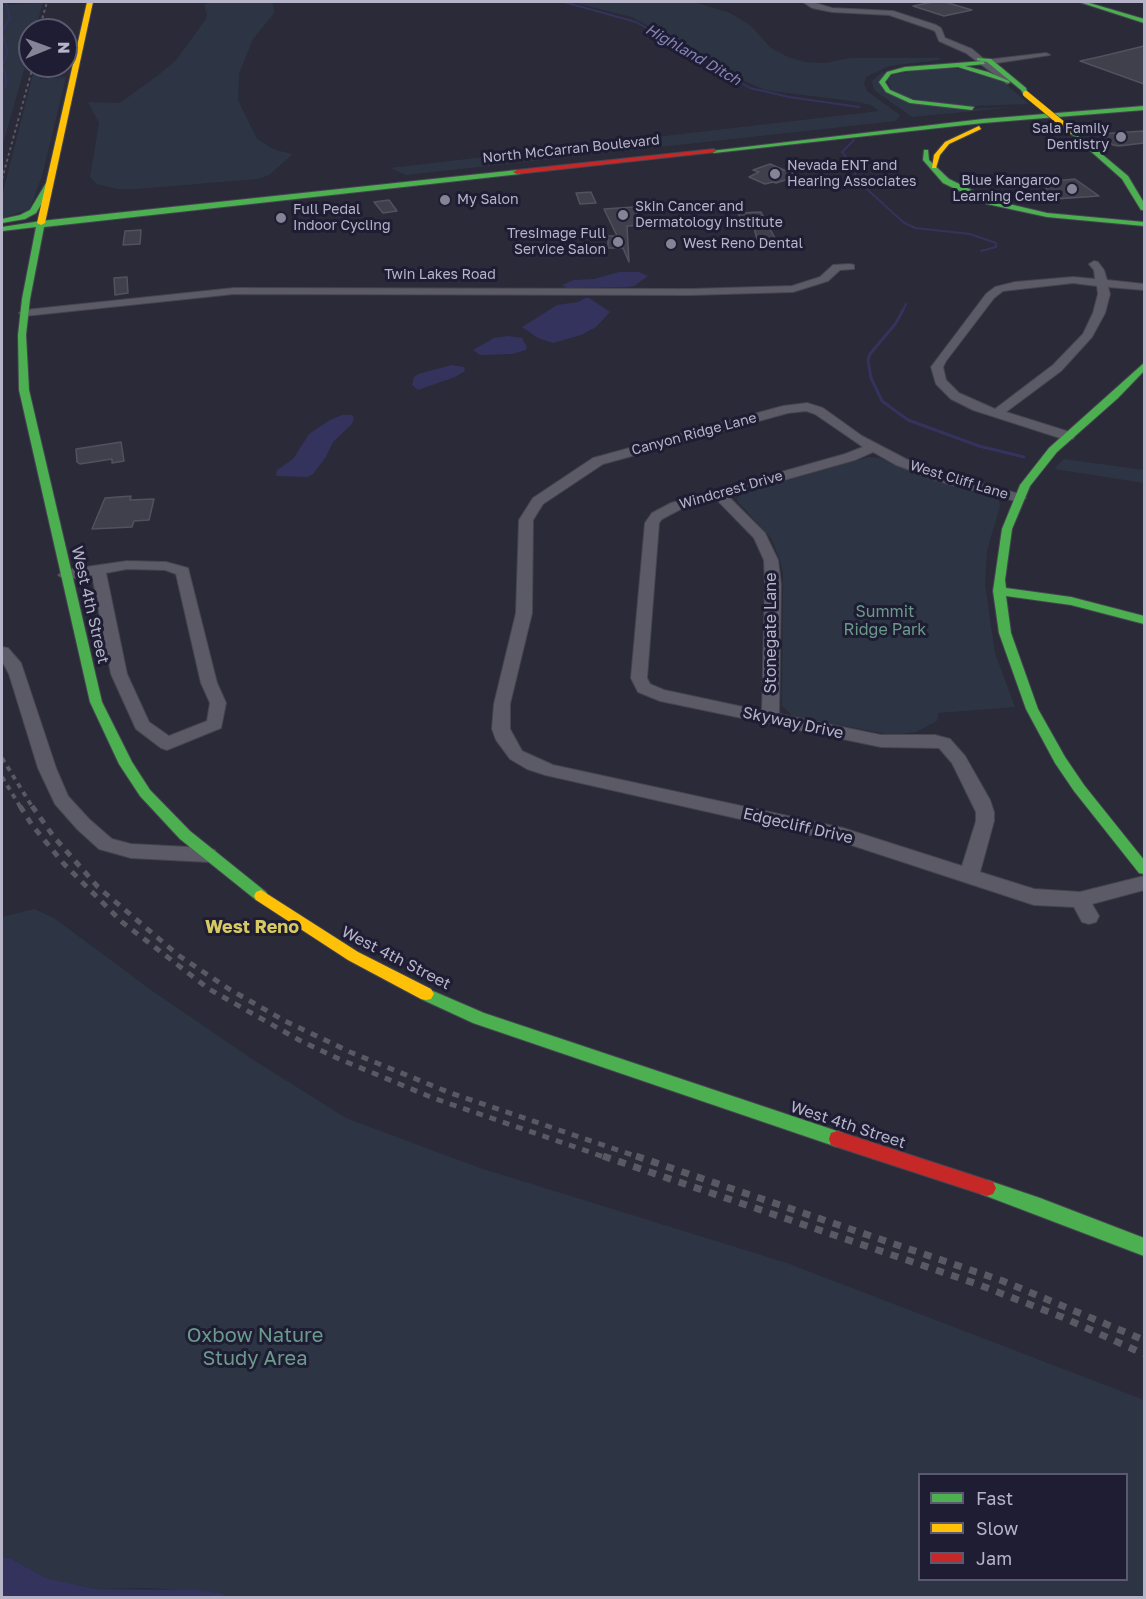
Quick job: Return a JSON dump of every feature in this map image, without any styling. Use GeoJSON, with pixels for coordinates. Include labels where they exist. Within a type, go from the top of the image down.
{"type":"FeatureCollection","features":[{"type":"Feature","properties":{"kind":"main road","name":"West 4th Street"},"geometry":{"type":"LineString","coordinates":[[25,313],[43,263],[49,185],[90,2]]}},
{"type":"Feature","properties":{"kind":"main road"},"geometry":{"type":"LineString","coordinates":[[1082,2],[1144,21]]}},
{"type":"Feature","properties":{"kind":"main road"},"geometry":{"type":"LineString","coordinates":[[1103,2],[1144,13]]}},
{"type":"Feature","properties":{"kind":"main road"},"geometry":{"type":"LineString","coordinates":[[984,61],[923,66],[889,73],[883,79],[882,85],[905,100],[952,108],[1144,107]]}},
{"type":"Feature","properties":{"kind":"main road"},"geometry":{"type":"LineString","coordinates":[[917,122],[874,94],[869,86],[873,75],[881,70],[901,65],[984,61],[1024,89],[1026,94]]}},
{"type":"Feature","properties":{"kind":"main road"},"geometry":{"type":"LineString","coordinates":[[923,66],[969,69],[994,75],[1026,94],[1120,173],[1144,208]]}},
{"type":"Feature","properties":{"kind":"main road"},"geometry":{"type":"LineString","coordinates":[[934,167],[937,155],[947,143],[979,128],[1144,107]]}},
{"type":"Feature","properties":{"kind":"main road","name":"North McCarran Boulevard"},"geometry":{"type":"LineString","coordinates":[[2,222],[19,224],[47,221],[917,122],[1017,112],[1144,107]]}},
{"type":"Feature","properties":{"kind":"main road","name":"North McCarran Boulevard"},"geometry":{"type":"LineString","coordinates":[[335,189],[1036,115],[1144,107]]}},
{"type":"Feature","properties":{"kind":"main road","name":"West 4th Street"},"geometry":{"type":"LineString","coordinates":[[64,118],[60,180],[37,246],[25,313],[22,335],[24,390],[96,702],[108,732],[145,793],[184,835],[270,903],[325,940],[405,984],[479,1018],[1040,1206],[1144,1247]]}},
{"type":"Feature","properties":{"kind":"main road"},"geometry":{"type":"LineString","coordinates":[[889,131],[912,130],[922,133],[930,142],[926,151],[926,160],[946,181],[964,191],[1011,208],[1060,217],[1144,224]]}},
{"type":"Feature","properties":{"kind":"main road"},"geometry":{"type":"LineString","coordinates":[[2,230],[19,224],[33,211],[49,185]]}},
{"type":"Feature","properties":{"kind":"main road"},"geometry":{"type":"LineString","coordinates":[[19,224],[34,234],[37,246]]}},
{"type":"Feature","properties":{"kind":"main road"},"geometry":{"type":"LineString","coordinates":[[1144,366],[1126,386],[1045,458],[1019,498],[1003,545],[999,591],[1005,633],[1012,657],[1043,731],[1086,797],[1144,869]]}},
{"type":"Feature","properties":{"kind":"main road"},"geometry":{"type":"LineString","coordinates":[[999,591],[1071,601],[1144,620]]}},
{"type":"Feature","properties":{"kind":"street"},"geometry":{"type":"LineString","coordinates":[[807,2],[829,9],[890,13],[929,25],[938,30],[942,39],[965,49],[984,61],[1046,55]]}},
{"type":"Feature","properties":{"kind":"street"},"geometry":{"type":"LineString","coordinates":[[816,2],[838,8],[898,11],[946,27]]}},
{"type":"Feature","properties":{"kind":"street"},"geometry":{"type":"LineString","coordinates":[[960,37],[1007,82]]}},
{"type":"Feature","properties":{"kind":"street"},"geometry":{"type":"LineString","coordinates":[[997,413],[1056,368],[1080,346],[1099,313],[1104,294],[1099,270],[1094,264]]}},
{"type":"Feature","properties":{"kind":"street","name":"Twin Lakes Road"},"geometry":{"type":"LineString","coordinates":[[25,313],[191,294],[246,291],[698,292],[793,289],[824,279],[837,267],[850,267]]}},
{"type":"Feature","properties":{"kind":"street"},"geometry":{"type":"LineString","coordinates":[[1068,436],[977,407],[955,396],[940,381],[937,373],[941,360],[990,296],[999,289],[1059,280],[1144,287]]}},
{"type":"Feature","properties":{"kind":"street","name":"West Cliff Lane"},"geometry":{"type":"LineString","coordinates":[[807,407],[819,411],[872,448],[929,473],[1019,498]]}},
{"type":"Feature","properties":{"kind":"street","name":"Canyon Ridge Lane"},"geometry":{"type":"LineString","coordinates":[[516,755],[505,740],[500,719],[524,613],[526,520],[538,501],[598,461],[787,409],[807,407]]}},
{"type":"Feature","properties":{"kind":"street","name":"Windcrest Drive"},"geometry":{"type":"LineString","coordinates":[[644,688],[641,684],[639,670],[652,523],[665,510],[850,457],[872,448]]}},
{"type":"Feature","properties":{"kind":"street"},"geometry":{"type":"LineString","coordinates":[[567,460],[583,469]]}},
{"type":"Feature","properties":{"kind":"street","name":"Stonegate Lane"},"geometry":{"type":"LineString","coordinates":[[720,494],[760,536],[771,560],[773,584],[770,718]]}},
{"type":"Feature","properties":{"kind":"street"},"geometry":{"type":"LineString","coordinates":[[65,575],[127,565],[166,566],[183,570],[209,683],[218,703],[215,724],[167,744],[142,725],[119,674],[98,570]]}},
{"type":"Feature","properties":{"kind":"street"},"geometry":{"type":"LineString","coordinates":[[2,652],[13,663],[47,768],[61,799],[83,824],[106,844],[114,846],[131,850],[208,855]]}},
{"type":"Feature","properties":{"kind":"street","name":"Skyway Drive"},"geometry":{"type":"LineString","coordinates":[[644,688],[660,695],[881,741],[944,743],[959,760],[985,812],[985,821],[972,860],[970,875]]}},
{"type":"Feature","properties":{"kind":"street","name":"Edgecliff Drive"},"geometry":{"type":"LineString","coordinates":[[516,755],[533,765],[551,771],[843,835],[1034,897],[1085,908],[1114,893],[1144,883]]}},
{"type":"Feature","properties":{"kind":"green space"},"geometry":{"type":"Polygon","coordinates":[[[210,2],[272,2],[275,12],[253,39],[239,74],[238,100],[257,139],[275,150],[293,154],[269,175],[258,179],[136,189],[117,189],[97,184],[90,177],[99,123],[88,102],[120,103],[157,76],[176,60],[206,19],[204,4],[210,2]]]}},
{"type":"Feature","properties":{"kind":"green space"},"geometry":{"type":"Polygon","coordinates":[[[571,2],[694,2],[730,13],[750,25],[771,48],[788,57],[805,62],[824,63],[851,58],[940,58],[939,60],[889,66],[866,77],[864,84],[867,91],[900,115],[896,121],[406,175],[390,168],[879,111],[871,105],[858,102],[765,90],[740,79],[720,65],[632,17],[571,2]]]}},
{"type":"Feature","properties":{"kind":"green space"},"geometry":{"type":"Polygon","coordinates":[[[43,3],[39,18],[18,18],[18,78],[22,78],[2,147],[2,5],[43,3]]]}},
{"type":"Feature","properties":{"kind":"green space"},"geometry":{"type":"Polygon","coordinates":[[[933,68],[959,69],[1003,82],[1029,104],[968,106],[921,102],[893,92],[887,80],[892,75],[933,68]]]}},
{"type":"Feature","properties":{"kind":"green space"},"geometry":{"type":"Polygon","coordinates":[[[882,72],[886,73],[885,92],[962,109],[1015,107],[912,117],[874,90],[872,81],[882,72]]]}},
{"type":"Feature","properties":{"kind":"green space"},"geometry":{"type":"Polygon","coordinates":[[[32,78],[66,78],[42,176],[29,209],[2,218],[2,196],[32,78]]]}},
{"type":"Feature","properties":{"kind":"green space","name":"Summit Ridge Park"},"geometry":{"type":"Polygon","coordinates":[[[869,457],[880,458],[931,479],[999,500],[1000,506],[987,551],[985,585],[995,653],[1015,707],[938,713],[937,721],[916,732],[892,735],[793,716],[782,706],[783,572],[771,538],[738,502],[737,498],[744,493],[869,457]]]}},
{"type":"Feature","properties":{"kind":"green space"},"geometry":{"type":"Polygon","coordinates":[[[1064,459],[1144,470],[1144,483],[1054,469],[1064,459]]]}},
{"type":"Feature","properties":{"kind":"green space","name":"Oxbow Nature Study Area"},"geometry":{"type":"Polygon","coordinates":[[[34,909],[54,918],[151,990],[252,1059],[346,1118],[480,1168],[787,1263],[1144,1400],[1144,1597],[227,1598],[221,1593],[149,1588],[96,1589],[46,1578],[10,1558],[2,1557],[2,917],[34,909]]]}},
{"type":"Feature","properties":{"kind":"shaded area"},"geometry":{"type":"Polygon","coordinates":[[[619,272],[639,272],[648,276],[634,286],[627,287],[567,288],[562,285],[574,280],[594,279],[619,272]]]}},
{"type":"Feature","properties":{"kind":"shaded area"},"geometry":{"type":"Polygon","coordinates":[[[589,298],[610,312],[596,327],[581,335],[553,343],[538,338],[522,327],[557,305],[578,302],[589,298]]]}},
{"type":"Feature","properties":{"kind":"shaded area"},"geometry":{"type":"Polygon","coordinates":[[[509,336],[522,338],[527,347],[526,350],[512,354],[480,355],[473,350],[494,338],[509,336]]]}},
{"type":"Feature","properties":{"kind":"shaded area"},"geometry":{"type":"Polygon","coordinates":[[[452,365],[464,367],[465,371],[455,377],[418,390],[412,385],[414,377],[418,374],[452,365]]]}},
{"type":"Feature","properties":{"kind":"shaded area"},"geometry":{"type":"Polygon","coordinates":[[[342,415],[354,417],[352,424],[333,442],[326,457],[313,474],[307,477],[276,476],[277,470],[293,459],[309,434],[342,415]]]}},
{"type":"Feature","properties":{"kind":"shaded area"},"geometry":{"type":"Polygon","coordinates":[[[2,1557],[10,1558],[46,1578],[96,1589],[195,1590],[221,1593],[227,1597],[2,1597],[2,1557]]]}},
{"type":"Feature","properties":{"kind":"building"},"geometry":{"type":"Polygon","coordinates":[[[945,2],[972,10],[944,16],[913,6],[945,2]]]}},
{"type":"Feature","properties":{"kind":"building"},"geometry":{"type":"Polygon","coordinates":[[[1144,46],[1144,84],[1080,61],[1103,56],[1144,46]]]}},
{"type":"Feature","properties":{"kind":"building","name":"Sala Family Dentistry"},"geometry":{"type":"Polygon","coordinates":[[[1144,131],[1144,143],[1119,146],[1113,145],[1099,134],[1144,131]]]}},
{"type":"Feature","properties":{"kind":"building","name":"Nevada ENT and Hearing Associates"},"geometry":{"type":"Polygon","coordinates":[[[770,164],[798,176],[765,184],[749,177],[759,172],[753,170],[770,164]]]}},
{"type":"Feature","properties":{"kind":"building","name":"Blue Kangaroo Learning Center"},"geometry":{"type":"Polygon","coordinates":[[[1075,179],[1099,196],[1056,199],[1048,194],[1044,182],[1075,179]]]}},
{"type":"Feature","properties":{"kind":"building"},"geometry":{"type":"Polygon","coordinates":[[[591,192],[596,203],[580,204],[576,193],[591,192]]]}},
{"type":"Feature","properties":{"kind":"building"},"geometry":{"type":"Polygon","coordinates":[[[389,200],[397,211],[383,213],[374,202],[389,200]]]}},
{"type":"Feature","properties":{"kind":"building"},"geometry":{"type":"Polygon","coordinates":[[[634,207],[643,225],[627,226],[629,262],[623,248],[608,248],[608,236],[617,236],[604,209],[634,207]]]}},
{"type":"Feature","properties":{"kind":"building"},"geometry":{"type":"Polygon","coordinates":[[[761,212],[777,242],[758,242],[753,225],[744,226],[738,213],[761,212]]]}},
{"type":"Feature","properties":{"kind":"building"},"geometry":{"type":"Polygon","coordinates":[[[141,230],[140,244],[123,245],[125,231],[141,230]]]}},
{"type":"Feature","properties":{"kind":"building"},"geometry":{"type":"Polygon","coordinates":[[[127,277],[128,293],[115,295],[114,278],[127,277]]]}},
{"type":"Feature","properties":{"kind":"building"},"geometry":{"type":"Polygon","coordinates":[[[121,442],[124,461],[112,463],[112,459],[80,464],[77,462],[76,449],[121,442]]]}},
{"type":"Feature","properties":{"kind":"building"},"geometry":{"type":"Polygon","coordinates":[[[131,496],[130,500],[154,499],[149,520],[134,521],[132,527],[92,529],[105,498],[131,496]]]}},
{"type":"Feature","properties":{"kind":"waterway"},"geometry":{"type":"LineString","coordinates":[[2,32],[10,18],[6,2]]}},
{"type":"Feature","properties":{"kind":"waterway"},"geometry":{"type":"LineString","coordinates":[[2,3],[6,2]]}},
{"type":"Feature","properties":{"kind":"waterway","name":"Highland Ditch"},"geometry":{"type":"LineString","coordinates":[[564,2],[636,22],[750,88],[789,97],[859,107]]}},
{"type":"Feature","properties":{"kind":"waterway"},"geometry":{"type":"LineString","coordinates":[[2,34],[8,52],[2,66],[6,76],[6,86],[2,90]]}},
{"type":"Feature","properties":{"kind":"waterway","name":"Highland Ditch"},"geometry":{"type":"LineString","coordinates":[[854,140],[842,152],[853,166],[857,180],[903,222],[915,228],[970,234],[996,243],[996,247],[981,251]]}},
{"type":"Feature","properties":{"kind":"waterway","name":"Highland Ditch"},"geometry":{"type":"LineString","coordinates":[[903,310],[906,304]]}},
{"type":"Feature","properties":{"kind":"waterway","name":"Highland Ditch"},"geometry":{"type":"LineString","coordinates":[[903,310],[896,323],[870,354],[868,360],[871,378],[882,401],[908,420],[979,446],[1024,457]]}},
{"type":"Feature","properties":{"kind":"railway"},"geometry":{"type":"LineString","coordinates":[[42,18],[47,2]]}},
{"type":"Feature","properties":{"kind":"railway"},"geometry":{"type":"LineString","coordinates":[[2,179],[30,78]]}},
{"type":"Feature","properties":{"kind":"railway"},"geometry":{"type":"LineString","coordinates":[[2,758],[33,808]]}},
{"type":"Feature","properties":{"kind":"railway"},"geometry":{"type":"LineString","coordinates":[[2,777],[21,808]]}},
{"type":"Feature","properties":{"kind":"railway"},"geometry":{"type":"LineString","coordinates":[[20,806],[32,825],[64,864],[122,922],[209,989],[299,1040],[337,1058],[433,1098],[607,1158]]}},
{"type":"Feature","properties":{"kind":"railway"},"geometry":{"type":"LineString","coordinates":[[32,806],[54,837],[98,887],[178,955],[229,989],[285,1021],[350,1052],[448,1092],[641,1158]]}},
{"type":"Feature","properties":{"kind":"railway"},"geometry":{"type":"LineString","coordinates":[[603,1156],[977,1284],[1062,1317],[1144,1354]]}},
{"type":"Feature","properties":{"kind":"railway"},"geometry":{"type":"LineString","coordinates":[[636,1156],[1003,1281],[1144,1340]]}},
{"type":"Feature","properties":{"kind":"traffic: fast"},"geometry":{"type":"LineString","coordinates":[[1082,2],[1144,21]]}},
{"type":"Feature","properties":{"kind":"traffic: fast"},"geometry":{"type":"LineString","coordinates":[[979,59],[989,60],[1024,89],[1026,94]]}},
{"type":"Feature","properties":{"kind":"traffic: fast"},"geometry":{"type":"LineString","coordinates":[[972,108],[912,102],[888,91],[882,82],[889,73],[905,69],[983,63]]}},
{"type":"Feature","properties":{"kind":"traffic: fast"},"geometry":{"type":"LineString","coordinates":[[961,67],[986,73],[1007,82]]}},
{"type":"Feature","properties":{"kind":"traffic: fast"},"geometry":{"type":"LineString","coordinates":[[714,151],[983,121],[1144,108]]}},
{"type":"Feature","properties":{"kind":"traffic: fast"},"geometry":{"type":"LineString","coordinates":[[1071,131],[1125,178],[1144,208]]}},
{"type":"Feature","properties":{"kind":"traffic: fast"},"geometry":{"type":"LineString","coordinates":[[926,151],[926,160],[946,181],[990,202],[1047,215],[1144,224]]}},
{"type":"Feature","properties":{"kind":"traffic: fast"},"geometry":{"type":"LineString","coordinates":[[2,229],[517,172]]}},
{"type":"Feature","properties":{"kind":"traffic: fast"},"geometry":{"type":"LineString","coordinates":[[4,221],[22,217],[33,211],[49,185]]}},
{"type":"Feature","properties":{"kind":"traffic: fast"},"geometry":{"type":"LineString","coordinates":[[41,223],[26,299],[22,335],[24,390],[96,702],[126,764],[145,793],[185,835],[261,896]]}},
{"type":"Feature","properties":{"kind":"traffic: fast"},"geometry":{"type":"LineString","coordinates":[[1144,366],[1115,396],[1053,450],[1025,485],[1007,529],[999,580],[1005,633],[1032,709],[1060,760],[1079,788],[1144,869]]}},
{"type":"Feature","properties":{"kind":"traffic: fast"},"geometry":{"type":"LineString","coordinates":[[999,591],[1071,601],[1144,620]]}},
{"type":"Feature","properties":{"kind":"traffic: fast"},"geometry":{"type":"LineString","coordinates":[[426,994],[479,1018],[837,1139]]}},
{"type":"Feature","properties":{"kind":"traffic: fast"},"geometry":{"type":"LineString","coordinates":[[987,1188],[1144,1247]]}},
{"type":"Feature","properties":{"kind":"traffic: slow"},"geometry":{"type":"LineString","coordinates":[[41,223],[90,2]]}},
{"type":"Feature","properties":{"kind":"traffic: slow"},"geometry":{"type":"LineString","coordinates":[[1026,94],[1071,131]]}},
{"type":"Feature","properties":{"kind":"traffic: slow"},"geometry":{"type":"LineString","coordinates":[[934,167],[937,155],[947,143],[979,128]]}},
{"type":"Feature","properties":{"kind":"traffic: slow"},"geometry":{"type":"LineString","coordinates":[[261,896],[353,956],[426,994]]}},
{"type":"Feature","properties":{"kind":"traffic: jam"},"geometry":{"type":"LineString","coordinates":[[517,172],[714,151]]}},
{"type":"Feature","properties":{"kind":"traffic: jam"},"geometry":{"type":"LineString","coordinates":[[837,1139],[987,1188]]}},
{"type":"Feature","properties":{"kind":"place","name":"Sala Family Dentistry"},"geometry":{"type":"Point","coordinates":[1121,137]}},
{"type":"Feature","properties":{"kind":"place","name":"Nevada ENT and Hearing Associates"},"geometry":{"type":"Point","coordinates":[775,174]}},
{"type":"Feature","properties":{"kind":"place","name":"Blue Kangaroo Learning Center"},"geometry":{"type":"Point","coordinates":[1072,189]}},
{"type":"Feature","properties":{"kind":"place","name":"My Salon"},"geometry":{"type":"Point","coordinates":[445,200]}},
{"type":"Feature","properties":{"kind":"place","name":"Skin Cancer and Dermatology Institute"},"geometry":{"type":"Point","coordinates":[623,215]}},
{"type":"Feature","properties":{"kind":"place","name":"Full Pedal Indoor Cycling"},"geometry":{"type":"Point","coordinates":[281,218]}},
{"type":"Feature","properties":{"kind":"place","name":"TresImage Full Service Salon"},"geometry":{"type":"Point","coordinates":[618,242]}},
{"type":"Feature","properties":{"kind":"place","name":"West Reno Dental"},"geometry":{"type":"Point","coordinates":[671,244]}},
{"type":"Feature","properties":{"kind":"district","name":"West Reno"},"geometry":{"type":"Point","coordinates":[252,927]}}]}
